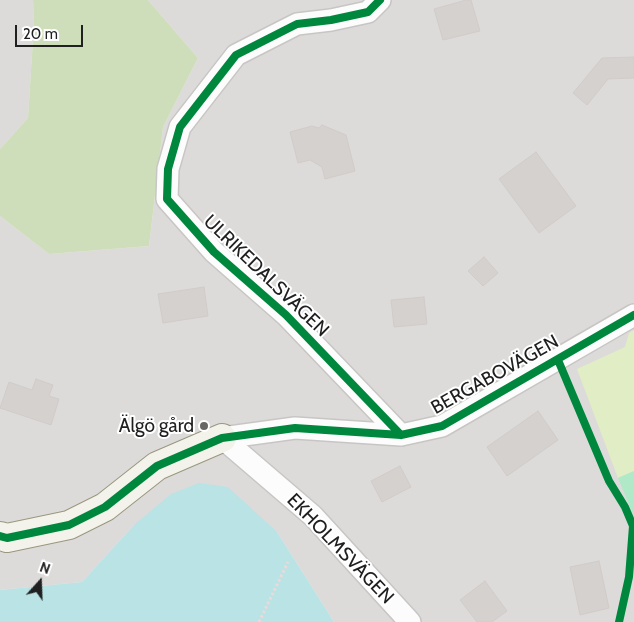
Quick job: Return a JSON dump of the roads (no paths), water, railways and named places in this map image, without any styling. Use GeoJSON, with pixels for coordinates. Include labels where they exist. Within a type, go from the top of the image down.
{"type":"FeatureCollection","features":[{"type":"Feature","properties":{"kind":"street","name":"ULRIKEDALSVÄGEN"},"geometry":{"type":"LineString","coordinates":[[380,0],[368,12],[331,20],[296,24],[236,55],[180,128],[168,169],[167,199],[214,252],[286,315],[401,435]]}},
{"type":"Feature","properties":{"kind":"street","name":"BERGABOVÄGEN"},"geometry":{"type":"LineString","coordinates":[[0,536],[7,538],[69,525],[105,507],[157,466],[222,438],[295,428],[401,435],[442,426],[634,315]]}},
{"type":"Feature","properties":{"kind":"street","name":"EKHOLMSVÄGEN"},"geometry":{"type":"LineString","coordinates":[[222,438],[313,516],[410,622]]}},
{"type":"Feature","properties":{"kind":"water"},"geometry":{"type":"Polygon","coordinates":[[[199,483],[228,487],[277,532],[334,622],[0,622],[0,590],[82,582],[134,525],[171,494],[199,483]]]}},
{"type":"Feature","properties":{"kind":"place","name":"Älgö gård"},"geometry":{"type":"Point","coordinates":[204,426]}}]}
